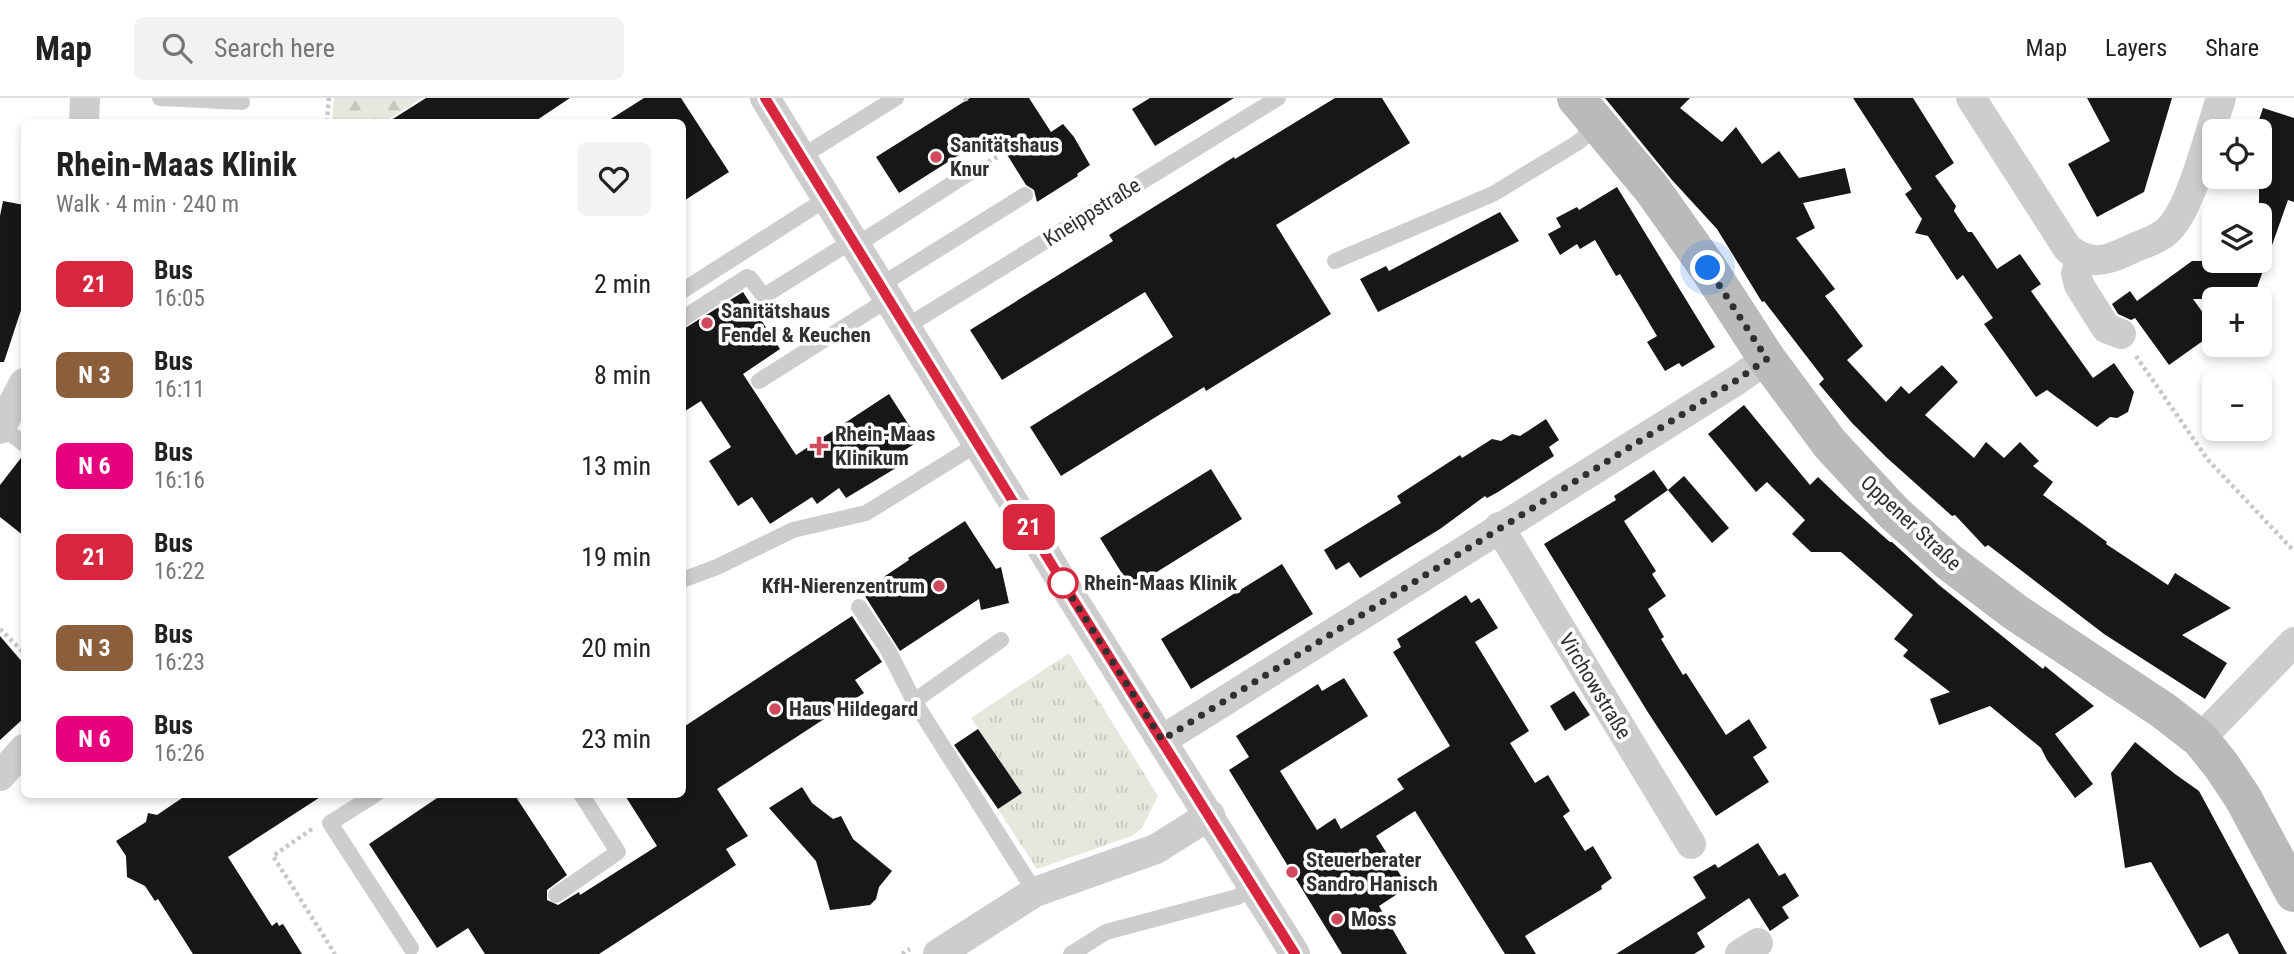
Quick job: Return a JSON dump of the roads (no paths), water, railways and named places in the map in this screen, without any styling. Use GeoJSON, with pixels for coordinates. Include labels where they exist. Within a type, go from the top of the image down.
{"type":"FeatureCollection","features":[{"type":"Feature","properties":{"kind":"street"},"geometry":{"type":"LineString","coordinates":[[84,119],[85,98]]}},
{"type":"Feature","properties":{"kind":"street"},"geometry":{"type":"LineString","coordinates":[[1971,98],[2068,249],[2081,259],[2100,261],[2113,258],[2166,232],[2184,207],[2221,98]]}},
{"type":"Feature","properties":{"kind":"street"},"geometry":{"type":"LineString","coordinates":[[771,100],[826,199],[1295,954]]}},
{"type":"Feature","properties":{"kind":"street","name":"Oppener Straße"},"geometry":{"type":"LineString","coordinates":[[1587,112],[1651,189],[1708,268],[1767,359],[1830,444],[1895,513],[1950,562],[2015,612],[2164,710],[2200,739],[2243,798],[2294,893]]}},
{"type":"Feature","properties":{"kind":"street"},"geometry":{"type":"LineString","coordinates":[[2081,259],[2076,273],[2079,285],[2106,328],[2120,334]]}},
{"type":"Feature","properties":{"kind":"street"},"geometry":{"type":"LineString","coordinates":[[1162,740],[1767,359]]}},
{"type":"Feature","properties":{"kind":"street"},"geometry":{"type":"LineString","coordinates":[[9,433],[21,393]]}},
{"type":"Feature","properties":{"kind":"street","name":"Virchowstraße"},"geometry":{"type":"LineString","coordinates":[[1499,527],[1691,844]]}},
{"type":"Feature","properties":{"kind":"street"},"geometry":{"type":"LineString","coordinates":[[2200,739],[2294,642]]}},
{"type":"Feature","properties":{"kind":"street"},"geometry":{"type":"LineString","coordinates":[[0,776],[21,752]]}},
{"type":"Feature","properties":{"kind":"street"},"geometry":{"type":"LineString","coordinates":[[938,954],[1035,892],[1156,849],[1210,815]]}},
{"type":"Feature","properties":{"kind":"lane"},"geometry":{"type":"LineString","coordinates":[[160,98],[242,102]]}},
{"type":"Feature","properties":{"kind":"lane"},"geometry":{"type":"LineString","coordinates":[[802,156],[897,98]]}},
{"type":"Feature","properties":{"kind":"lane","name":"Kneippstraße"},"geometry":{"type":"LineString","coordinates":[[906,326],[1278,98]]}},
{"type":"Feature","properties":{"kind":"lane"},"geometry":{"type":"LineString","coordinates":[[1335,261],[1493,194],[1577,142],[1587,112]]}},
{"type":"Feature","properties":{"kind":"lane"},"geometry":{"type":"LineString","coordinates":[[686,316],[747,277],[762,295],[767,294],[972,171]]}},
{"type":"Feature","properties":{"kind":"lane"},"geometry":{"type":"LineString","coordinates":[[759,381],[1025,195]]}},
{"type":"Feature","properties":{"kind":"lane"},"geometry":{"type":"LineString","coordinates":[[686,289],[826,199]]}},
{"type":"Feature","properties":{"kind":"lane"},"geometry":{"type":"LineString","coordinates":[[686,579],[717,567],[793,530],[866,513],[979,443]]}},
{"type":"Feature","properties":{"kind":"lane"},"geometry":{"type":"LineString","coordinates":[[859,607],[888,650],[914,701],[1035,892]]}},
{"type":"Feature","properties":{"kind":"lane"},"geometry":{"type":"LineString","coordinates":[[914,701],[1001,640]]}},
{"type":"Feature","properties":{"kind":"lane"},"geometry":{"type":"LineString","coordinates":[[370,798],[330,824],[411,948]]}},
{"type":"Feature","properties":{"kind":"lane"},"geometry":{"type":"LineString","coordinates":[[556,895],[618,852],[584,798]]}},
{"type":"Feature","properties":{"kind":"lane"},"geometry":{"type":"LineString","coordinates":[[1071,954],[1106,932],[1237,897],[1253,888]]}},
{"type":"Feature","properties":{"kind":"place","name":"Sanitätshaus Knur"},"geometry":{"type":"Point","coordinates":[936,157]}},
{"type":"Feature","properties":{"kind":"place","name":"Sanitätshaus Fendel & Keuchen"},"geometry":{"type":"Point","coordinates":[707,323]}},
{"type":"Feature","properties":{"kind":"place","name":"Rhein-Maas Klinikum"},"geometry":{"type":"Point","coordinates":[819,446]}},
{"type":"Feature","properties":{"kind":"place","name":"Rhein-Maas Klinik"},"geometry":{"type":"Point","coordinates":[1063,583]}},
{"type":"Feature","properties":{"kind":"place","name":"KfH-Nierenzentrum"},"geometry":{"type":"Point","coordinates":[939,586]}},
{"type":"Feature","properties":{"kind":"place","name":"Haus Hildegard"},"geometry":{"type":"Point","coordinates":[775,709]}},
{"type":"Feature","properties":{"kind":"place","name":"Steuerberater Sandro Hanisch"},"geometry":{"type":"Point","coordinates":[1292,872]}},
{"type":"Feature","properties":{"kind":"place","name":"Moss"},"geometry":{"type":"Point","coordinates":[1337,919]}}]}
